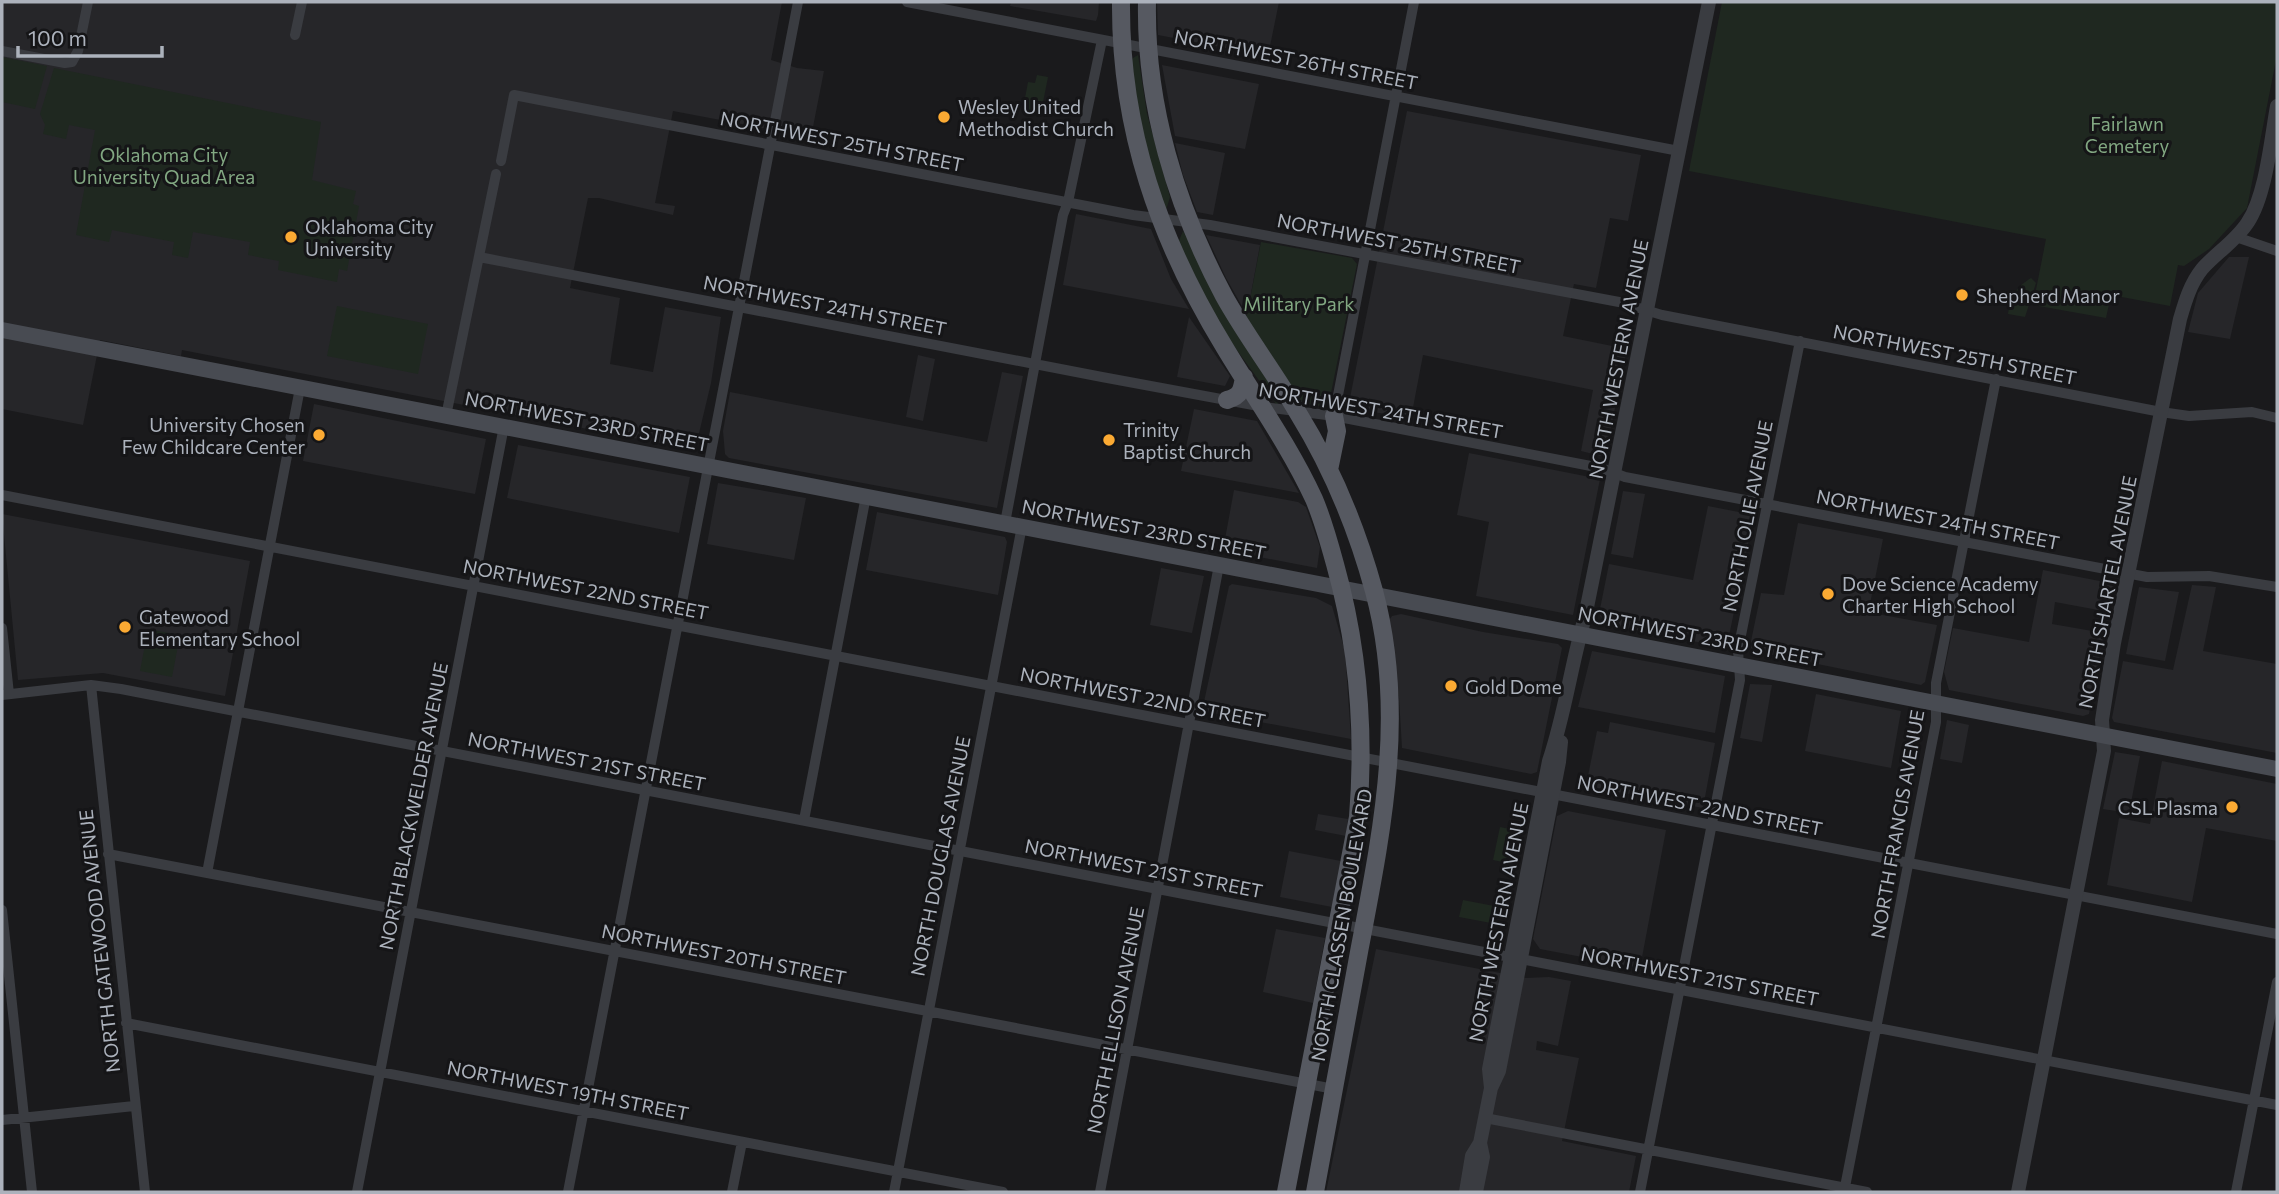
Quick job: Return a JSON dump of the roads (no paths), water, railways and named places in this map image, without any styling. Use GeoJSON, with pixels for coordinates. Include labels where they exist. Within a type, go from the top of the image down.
{"type":"FeatureCollection","features":[{"type":"Feature","properties":{"kind":"main road","name":"NORTH CLASSEN BOULEVARD"},"geometry":{"type":"LineString","coordinates":[[1121,2],[1121,44],[1136,142],[1160,219],[1189,285],[1284,440],[1315,502],[1342,589],[1357,675],[1361,756],[1358,817],[1286,1192]]}},
{"type":"Feature","properties":{"kind":"main road","name":"NORTH CLASSEN BOULEVARD"},"geometry":{"type":"LineString","coordinates":[[1147,2],[1148,48],[1158,117],[1173,174],[1190,223],[1225,298],[1298,411],[1347,510],[1375,594],[1387,663],[1391,708],[1384,810],[1315,1192]]}},
{"type":"Feature","properties":{"kind":"main road","name":"NORTHWEST 23RD STREET"},"geometry":{"type":"LineString","coordinates":[[2,330],[2277,769]]}},
{"type":"Feature","properties":{"kind":"main road"},"geometry":{"type":"LineString","coordinates":[[1227,400],[1236,398],[1240,393],[1244,377]]}},
{"type":"Feature","properties":{"kind":"main road"},"geometry":{"type":"LineString","coordinates":[[1329,470],[1337,430],[1334,416]]}},
{"type":"Feature","properties":{"kind":"street"},"geometry":{"type":"LineString","coordinates":[[2,51],[72,62],[78,51],[88,2]]}},
{"type":"Feature","properties":{"kind":"street"},"geometry":{"type":"LineString","coordinates":[[295,35],[302,2]]}},
{"type":"Feature","properties":{"kind":"street"},"geometry":{"type":"LineString","coordinates":[[568,1192],[798,2]]}},
{"type":"Feature","properties":{"kind":"street","name":"NORTHWEST 26TH STREET"},"geometry":{"type":"LineString","coordinates":[[907,2],[1679,151]]}},
{"type":"Feature","properties":{"kind":"street"},"geometry":{"type":"LineString","coordinates":[[1334,416],[1414,2]]}},
{"type":"Feature","properties":{"kind":"street","name":"NORTH WESTERN AVENUE"},"geometry":{"type":"LineString","coordinates":[[1466,1192],[1472,1156],[1480,1143],[1491,1088],[1499,1071],[1516,958],[1548,793],[1549,761],[1562,723],[1615,473],[1709,2]]}},
{"type":"Feature","properties":{"kind":"street","name":"NORTH DOUGLAS AVENUE"},"geometry":{"type":"LineString","coordinates":[[894,1192],[991,685],[1035,364],[1062,217],[1068,202],[1102,40]]}},
{"type":"Feature","properties":{"kind":"street","name":"NORTHWEST 25TH STREET"},"geometry":{"type":"LineString","coordinates":[[500,161],[514,95],[1068,202],[1619,302],[1662,315],[2161,412],[2189,416],[2252,412],[2277,418]]}},
{"type":"Feature","properties":{"kind":"street","name":"NORTH SHARTEL AVENUE"},"geometry":{"type":"LineString","coordinates":[[2018,1192],[2104,751],[2102,720],[2180,319],[2191,288],[2203,268],[2247,224],[2257,203],[2277,106]]}},
{"type":"Feature","properties":{"kind":"street"},"geometry":{"type":"LineString","coordinates":[[446,416],[496,174]]}},
{"type":"Feature","properties":{"kind":"street"},"geometry":{"type":"LineString","coordinates":[[2236,237],[2277,251]]}},
{"type":"Feature","properties":{"kind":"street","name":"NORTHWEST 24TH STREET"},"geometry":{"type":"LineString","coordinates":[[479,257],[1264,407],[1334,416],[1601,468],[1625,477],[2129,573],[2158,578],[2209,576],[2277,587]]}},
{"type":"Feature","properties":{"kind":"street","name":"NORTH OLIE AVENUE"},"geometry":{"type":"LineString","coordinates":[[1640,1192],[1740,680],[1738,650],[1800,341]]}},
{"type":"Feature","properties":{"kind":"street","name":"NORTH FRANCIS AVENUE"},"geometry":{"type":"LineString","coordinates":[[1845,1190],[1936,722],[1936,683],[1996,379]]}},
{"type":"Feature","properties":{"kind":"street"},"geometry":{"type":"LineString","coordinates":[[207,873],[300,388]]}},
{"type":"Feature","properties":{"kind":"street","name":"NORTH BLACKWELDER AVENUE"},"geometry":{"type":"LineString","coordinates":[[357,1192],[504,426]]}},
{"type":"Feature","properties":{"kind":"street","name":"NORTHWEST 22ND STREET"},"geometry":{"type":"LineString","coordinates":[[2,495],[2277,934]]}},
{"type":"Feature","properties":{"kind":"street"},"geometry":{"type":"LineString","coordinates":[[804,820],[866,496]]}},
{"type":"Feature","properties":{"kind":"street","name":"NORTH ELLISON AVENUE"},"geometry":{"type":"LineString","coordinates":[[1100,1192],[1219,565]]}},
{"type":"Feature","properties":{"kind":"street"},"geometry":{"type":"LineString","coordinates":[[2,628],[5,695]]}},
{"type":"Feature","properties":{"kind":"street","name":"NORTHWEST 21ST STREET"},"geometry":{"type":"LineString","coordinates":[[5,695],[91,685],[121,689],[2277,1105]]}},
{"type":"Feature","properties":{"kind":"street","name":"NORTH GATEWOOD AVENUE"},"geometry":{"type":"LineString","coordinates":[[91,685],[145,1192]]}},
{"type":"Feature","properties":{"kind":"street","name":"NORTHWEST 20TH STREET"},"geometry":{"type":"LineString","coordinates":[[108,854],[1334,1088]]}},
{"type":"Feature","properties":{"kind":"street"},"geometry":{"type":"LineString","coordinates":[[2,910],[32,1192]]}},
{"type":"Feature","properties":{"kind":"street"},"geometry":{"type":"LineString","coordinates":[[2236,1192],[2277,982]]}},
{"type":"Feature","properties":{"kind":"street","name":"NORTHWEST 19TH STREET"},"geometry":{"type":"LineString","coordinates":[[126,1023],[1003,1192]]}},
{"type":"Feature","properties":{"kind":"street"},"geometry":{"type":"LineString","coordinates":[[2,1120],[134,1106]]}},
{"type":"Feature","properties":{"kind":"street"},"geometry":{"type":"LineString","coordinates":[[1485,1118],[1845,1190],[1867,1192]]}},
{"type":"Feature","properties":{"kind":"street"},"geometry":{"type":"LineString","coordinates":[[732,1192],[742,1142]]}},
{"type":"Feature","properties":{"kind":"street","name":"NORTH WESTERN AVENUE"},"geometry":{"type":"LineString","coordinates":[[1476,1192],[1483,1157],[1480,1143]]}},
{"type":"Feature","properties":{"kind":"place","name":"Wesley United Methodist Church"},"geometry":{"type":"Point","coordinates":[944,117]}},
{"type":"Feature","properties":{"kind":"place","name":"Oklahoma City University"},"geometry":{"type":"Point","coordinates":[291,237]}},
{"type":"Feature","properties":{"kind":"place","name":"Shepherd Manor"},"geometry":{"type":"Point","coordinates":[1962,295]}},
{"type":"Feature","properties":{"kind":"place","name":"University Chosen Few Childcare Center"},"geometry":{"type":"Point","coordinates":[319,435]}},
{"type":"Feature","properties":{"kind":"place","name":"Trinity Baptist Church"},"geometry":{"type":"Point","coordinates":[1109,440]}},
{"type":"Feature","properties":{"kind":"place","name":"Dove Science Academy Charter High School"},"geometry":{"type":"Point","coordinates":[1828,594]}},
{"type":"Feature","properties":{"kind":"place","name":"Gatewood Elementary School"},"geometry":{"type":"Point","coordinates":[125,627]}},
{"type":"Feature","properties":{"kind":"place","name":"Gold Dome"},"geometry":{"type":"Point","coordinates":[1451,686]}},
{"type":"Feature","properties":{"kind":"place","name":"CSL Plasma"},"geometry":{"type":"Point","coordinates":[2232,807]}},
{"type":"Feature","properties":{"kind":"park label","name":"Fairlawn Cemetery"},"geometry":{"type":"Point","coordinates":[2127,134]}},
{"type":"Feature","properties":{"kind":"park label","name":"Oklahoma City University Quad Area"},"geometry":{"type":"Point","coordinates":[164,165]}},
{"type":"Feature","properties":{"kind":"park label","name":"Military Park"},"geometry":{"type":"Point","coordinates":[1299,303]}}]}
